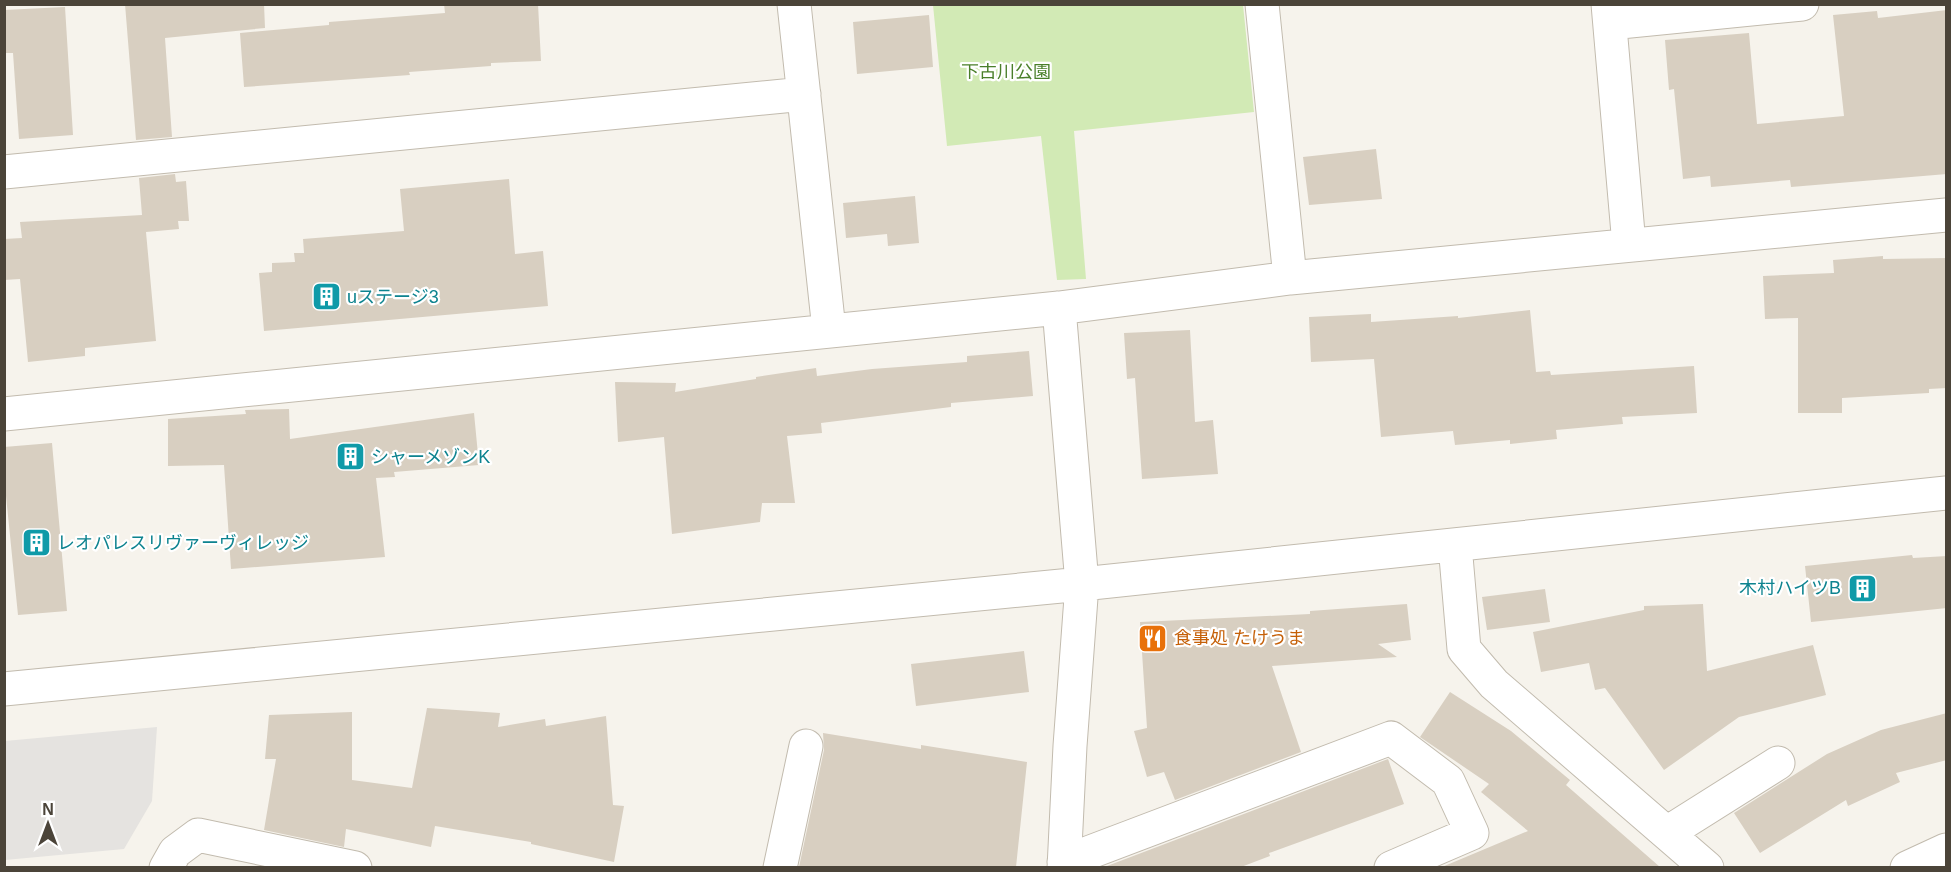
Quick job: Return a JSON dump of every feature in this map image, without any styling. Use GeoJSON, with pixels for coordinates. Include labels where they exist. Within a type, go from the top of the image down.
{"type":"FeatureCollection","features":[{"type":"Feature","properties":{"kind":"street"},"geometry":{"type":"LineString","coordinates":[[794,4],[829,330]]}},
{"type":"Feature","properties":{"kind":"street"},"geometry":{"type":"LineString","coordinates":[[1262,4],[1290,278]]}},
{"type":"Feature","properties":{"kind":"street"},"geometry":{"type":"LineString","coordinates":[[1629,245],[1609,14],[1802,4]]}},
{"type":"Feature","properties":{"kind":"street"},"geometry":{"type":"LineString","coordinates":[[4,172],[804,94]]}},
{"type":"Feature","properties":{"kind":"street"},"geometry":{"type":"LineString","coordinates":[[4,414],[1059,308],[1290,278],[1947,215]]}},
{"type":"Feature","properties":{"kind":"street"},"geometry":{"type":"LineString","coordinates":[[1059,308],[1082,584],[1064,865],[1390,738],[1448,781],[1472,833],[1391,867]]}},
{"type":"Feature","properties":{"kind":"street"},"geometry":{"type":"LineString","coordinates":[[4,689],[1082,584],[1947,493]]}},
{"type":"Feature","properties":{"kind":"street"},"geometry":{"type":"LineString","coordinates":[[1455,545],[1464,649],[1494,684],[1707,867]]}},
{"type":"Feature","properties":{"kind":"street"},"geometry":{"type":"LineString","coordinates":[[780,867],[806,746]]}},
{"type":"Feature","properties":{"kind":"street"},"geometry":{"type":"LineString","coordinates":[[1667,833],[1778,763]]}},
{"type":"Feature","properties":{"kind":"street"},"geometry":{"type":"LineString","coordinates":[[166,867],[175,852],[198,835],[355,867]]}},
{"type":"Feature","properties":{"kind":"street"},"geometry":{"type":"LineString","coordinates":[[1907,867],[1947,850]]}},
{"type":"Feature","properties":{"kind":"green space","name":"下古川公園"},"geometry":{"type":"Polygon","coordinates":[[[933,5],[1243,5],[1254,112],[1074,131],[1086,279],[1057,280],[1041,136],[947,146],[933,5]]]}},
{"type":"Feature","properties":{"kind":"shaded area"},"geometry":{"type":"Polygon","coordinates":[[[157,727],[152,801],[124,849],[5,860],[5,741],[157,727]]]}},
{"type":"Feature","properties":{"kind":"building"},"geometry":{"type":"Polygon","coordinates":[[[125,4],[264,4],[265,28],[165,38],[172,137],[136,140],[125,4]]]}},
{"type":"Feature","properties":{"kind":"building"},"geometry":{"type":"Polygon","coordinates":[[[444,4],[538,4],[541,61],[491,63],[491,66],[409,72],[410,75],[244,87],[240,33],[329,25],[329,22],[445,13],[444,4]]]}},
{"type":"Feature","properties":{"kind":"building"},"geometry":{"type":"Polygon","coordinates":[[[65,7],[73,135],[19,139],[13,53],[4,53],[4,10],[65,7]]]}},
{"type":"Feature","properties":{"kind":"building"},"geometry":{"type":"Polygon","coordinates":[[[1947,10],[1947,174],[1791,187],[1790,180],[1711,187],[1710,176],[1683,179],[1674,89],[1669,90],[1665,40],[1749,33],[1757,124],[1844,116],[1833,15],[1877,11],[1878,18],[1947,10]]]}},
{"type":"Feature","properties":{"kind":"building"},"geometry":{"type":"Polygon","coordinates":[[[929,15],[933,67],[857,74],[853,22],[929,15]]]}},
{"type":"Feature","properties":{"kind":"building"},"geometry":{"type":"Polygon","coordinates":[[[1376,149],[1382,199],[1309,205],[1303,157],[1376,149]]]}},
{"type":"Feature","properties":{"kind":"building"},"geometry":{"type":"Polygon","coordinates":[[[175,174],[176,182],[186,181],[189,221],[178,221],[179,229],[146,232],[156,341],[85,348],[85,356],[28,362],[20,279],[4,280],[4,239],[22,238],[20,222],[142,215],[139,178],[175,174]]]}},
{"type":"Feature","properties":{"kind":"building"},"geometry":{"type":"Polygon","coordinates":[[[509,179],[515,254],[543,251],[548,306],[264,331],[259,273],[272,272],[272,263],[295,262],[294,253],[304,253],[303,239],[404,231],[400,189],[509,179]]]}},
{"type":"Feature","properties":{"kind":"building"},"geometry":{"type":"Polygon","coordinates":[[[915,196],[919,243],[888,246],[887,234],[846,238],[843,203],[915,196]]]}},
{"type":"Feature","properties":{"kind":"building"},"geometry":{"type":"Polygon","coordinates":[[[1883,256],[1883,259],[1947,258],[1947,388],[1929,389],[1929,393],[1842,398],[1842,413],[1798,413],[1798,318],[1765,319],[1763,276],[1834,273],[1833,260],[1883,256]]]}},
{"type":"Feature","properties":{"kind":"building"},"geometry":{"type":"Polygon","coordinates":[[[1530,310],[1536,372],[1550,371],[1551,375],[1694,366],[1697,413],[1622,417],[1623,424],[1556,430],[1557,439],[1510,444],[1510,440],[1455,445],[1453,431],[1381,437],[1374,359],[1311,362],[1309,317],[1371,314],[1371,322],[1458,316],[1458,318],[1530,310]]]}},
{"type":"Feature","properties":{"kind":"building"},"geometry":{"type":"Polygon","coordinates":[[[1190,330],[1195,422],[1213,420],[1218,474],[1142,479],[1135,378],[1127,379],[1124,333],[1190,330]]]}},
{"type":"Feature","properties":{"kind":"building"},"geometry":{"type":"Polygon","coordinates":[[[1029,351],[1033,396],[951,403],[951,407],[821,423],[822,433],[787,436],[795,503],[762,503],[760,522],[672,534],[664,437],[618,442],[615,382],[676,383],[675,392],[816,368],[817,376],[872,369],[967,362],[967,356],[1029,351]]]}},
{"type":"Feature","properties":{"kind":"building"},"geometry":{"type":"Polygon","coordinates":[[[289,409],[290,439],[474,413],[479,465],[394,472],[395,477],[376,478],[385,557],[231,569],[224,465],[168,466],[168,419],[246,414],[245,410],[289,409]]]}},
{"type":"Feature","properties":{"kind":"building","name":"レオパレスリヴァーヴィレッジ"},"geometry":{"type":"Polygon","coordinates":[[[52,443],[67,611],[18,615],[4,476],[4,447],[52,443]]]}},
{"type":"Feature","properties":{"kind":"building","name":"木村ハイツB"},"geometry":{"type":"Polygon","coordinates":[[[1912,555],[1913,558],[1947,556],[1947,608],[1811,622],[1805,566],[1912,555]]]}},
{"type":"Feature","properties":{"kind":"building"},"geometry":{"type":"Polygon","coordinates":[[[1545,589],[1550,622],[1487,630],[1482,597],[1545,589]]]}},
{"type":"Feature","properties":{"kind":"building"},"geometry":{"type":"Polygon","coordinates":[[[1407,604],[1411,640],[1378,644],[1397,657],[1272,666],[1301,752],[1175,800],[1164,772],[1147,777],[1134,731],[1147,728],[1140,622],[1310,614],[1310,611],[1407,604]]]}},
{"type":"Feature","properties":{"kind":"building"},"geometry":{"type":"Polygon","coordinates":[[[1703,604],[1707,671],[1813,645],[1826,695],[1739,717],[1664,770],[1605,688],[1595,690],[1589,663],[1541,672],[1533,632],[1644,610],[1644,606],[1703,604]]]}},
{"type":"Feature","properties":{"kind":"building"},"geometry":{"type":"Polygon","coordinates":[[[1024,651],[1029,692],[916,706],[911,664],[1024,651]]]}},
{"type":"Feature","properties":{"kind":"building"},"geometry":{"type":"Polygon","coordinates":[[[1450,692],[1511,731],[1570,780],[1566,785],[1660,867],[1442,867],[1528,831],[1481,792],[1489,784],[1420,737],[1450,692]]]}},
{"type":"Feature","properties":{"kind":"building"},"geometry":{"type":"Polygon","coordinates":[[[427,708],[500,713],[498,727],[545,719],[546,726],[606,716],[613,805],[624,806],[614,862],[531,844],[531,842],[435,826],[431,847],[346,829],[344,847],[264,830],[276,759],[265,759],[269,715],[352,712],[352,780],[412,788],[427,708]]]}},
{"type":"Feature","properties":{"kind":"building"},"geometry":{"type":"Polygon","coordinates":[[[1947,713],[1947,760],[1896,773],[1900,782],[1848,806],[1846,800],[1760,853],[1734,813],[1827,754],[1881,730],[1947,713]]]}},
{"type":"Feature","properties":{"kind":"building"},"geometry":{"type":"Polygon","coordinates":[[[823,733],[921,749],[921,745],[1027,762],[1016,867],[799,867],[824,750],[823,733]]]}},
{"type":"Feature","properties":{"kind":"building"},"geometry":{"type":"Polygon","coordinates":[[[1388,759],[1404,804],[1269,853],[1270,856],[1241,867],[1107,867],[1107,866],[1388,759]]]}},
{"type":"Feature","properties":{"kind":"place","name":"uステージ3"},"geometry":{"type":"Point","coordinates":[326,297]}},
{"type":"Feature","properties":{"kind":"place","name":"シャーメゾンK"},"geometry":{"type":"Point","coordinates":[350,457]}},
{"type":"Feature","properties":{"kind":"place","name":"レオパレスリヴァーヴィレッジ"},"geometry":{"type":"Point","coordinates":[36,543]}},
{"type":"Feature","properties":{"kind":"place","name":"木村ハイツB"},"geometry":{"type":"Point","coordinates":[1862,588]}},
{"type":"Feature","properties":{"kind":"place","name":"食事処 たけうま"},"geometry":{"type":"Point","coordinates":[1153,638]}}]}
